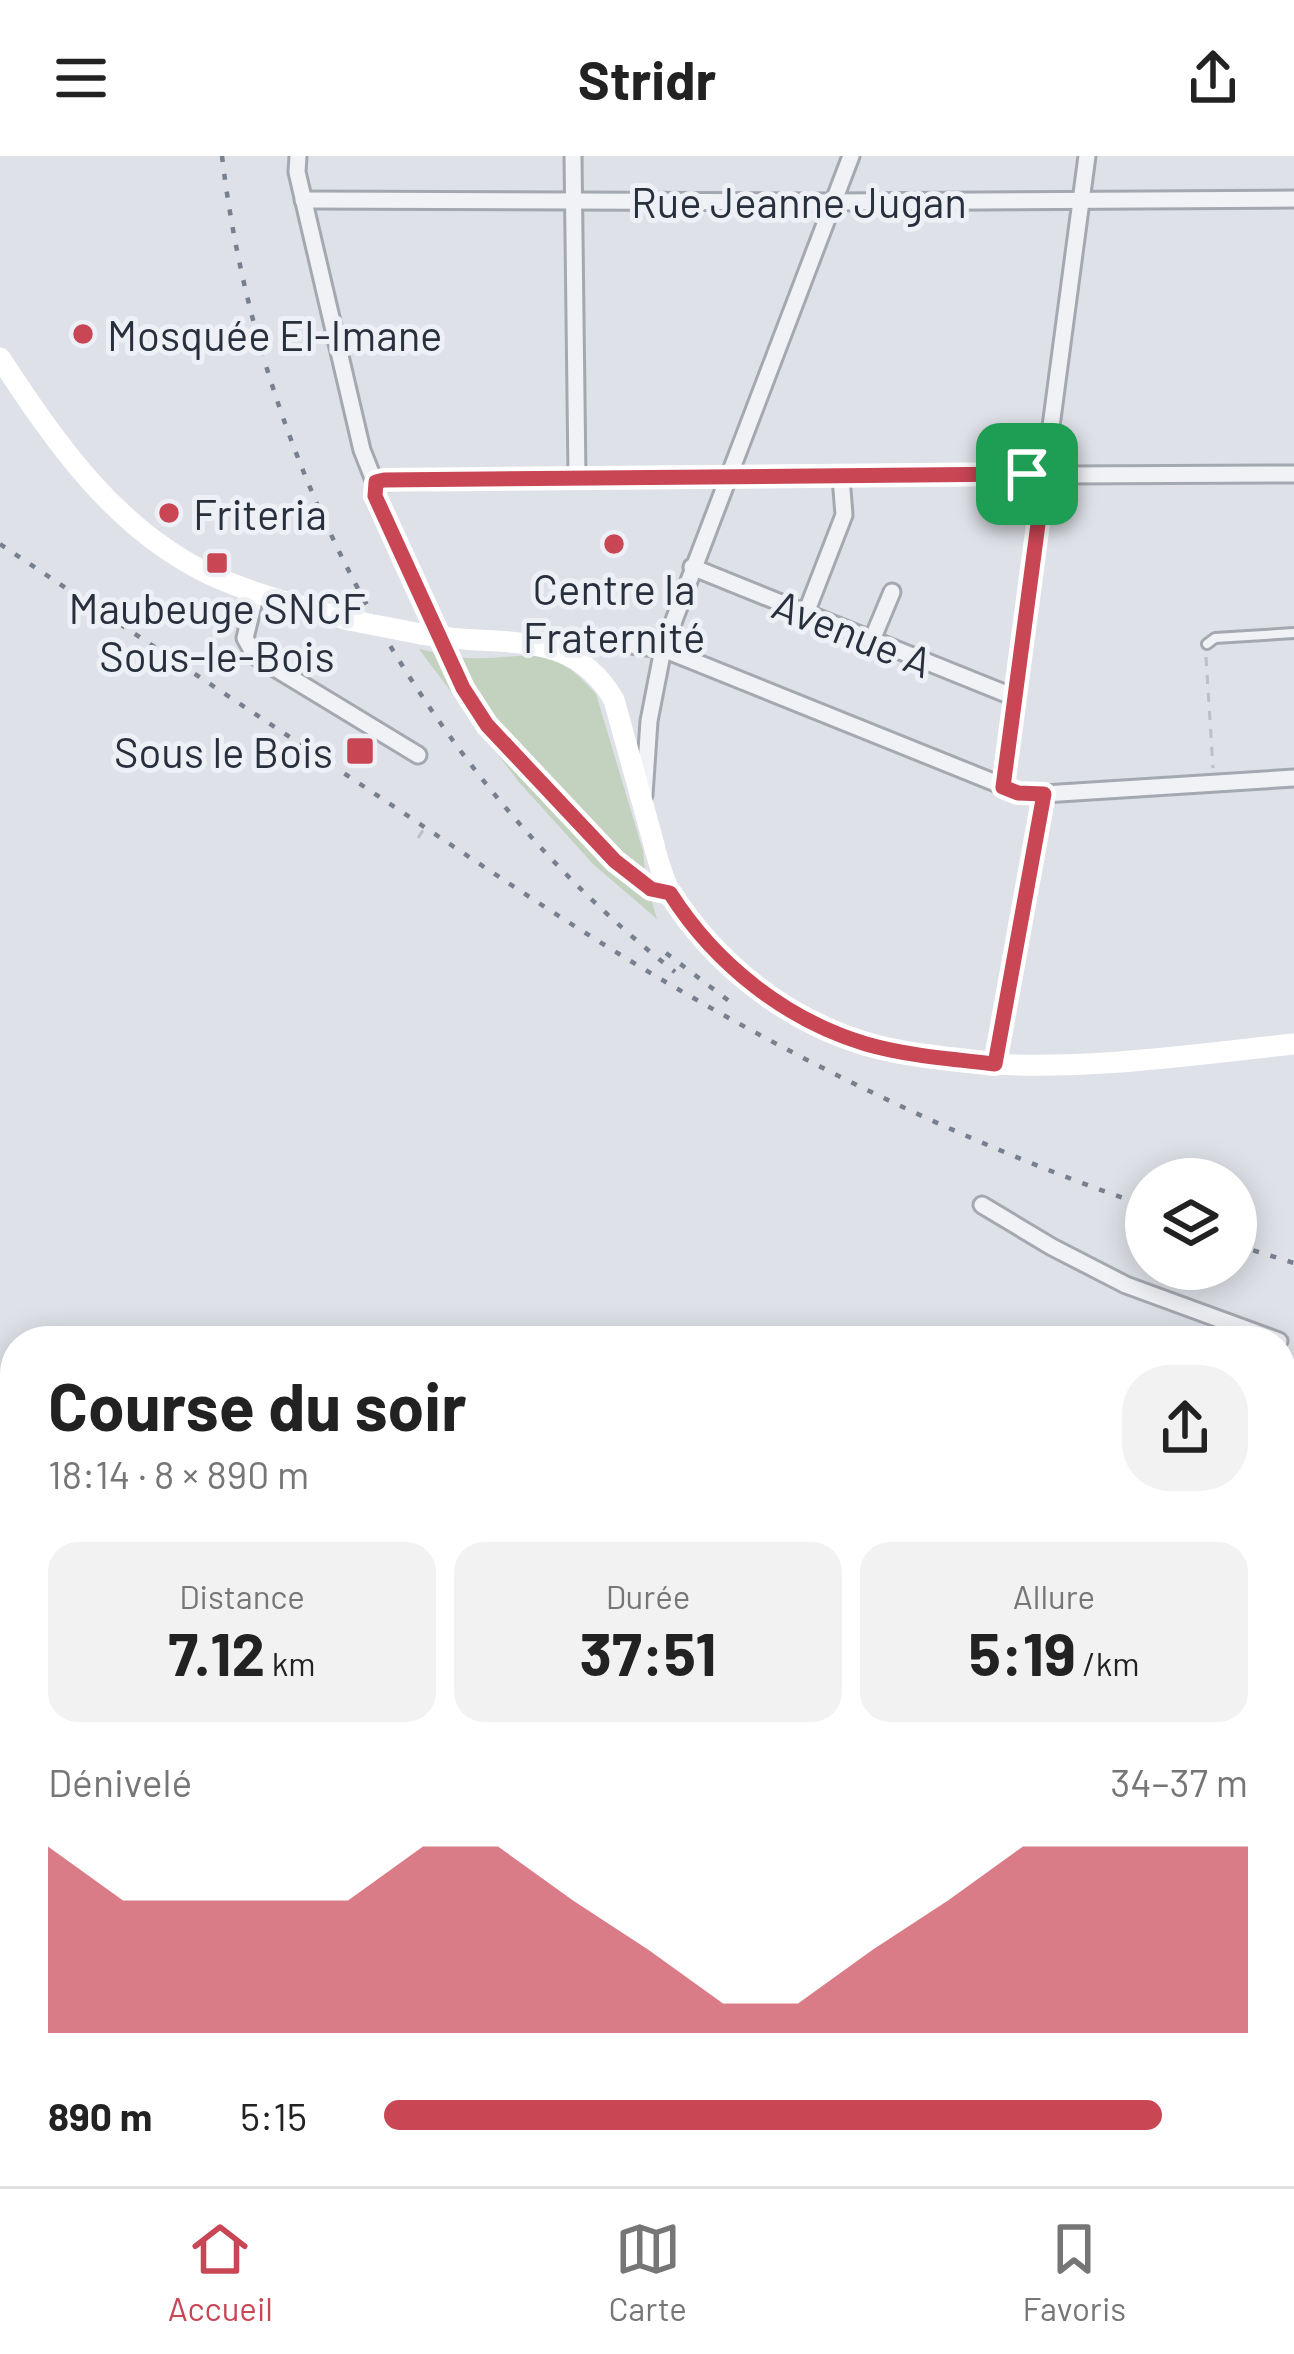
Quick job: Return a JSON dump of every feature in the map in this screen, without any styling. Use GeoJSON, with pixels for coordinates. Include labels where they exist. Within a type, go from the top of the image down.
{"type":"FeatureCollection","features":[{"type":"Feature","properties":{"kind":"street"},"geometry":{"type":"LineString","coordinates":[[298,156],[303,200],[362,450],[376,482],[375,500],[431,636]]}},
{"type":"Feature","properties":{"kind":"street"},"geometry":{"type":"LineString","coordinates":[[573,156],[578,477]]}},
{"type":"Feature","properties":{"kind":"street"},"geometry":{"type":"LineString","coordinates":[[643,804],[649,722],[663,649],[851,156]]}},
{"type":"Feature","properties":{"kind":"street"},"geometry":{"type":"LineString","coordinates":[[1003,787],[1087,156]]}},
{"type":"Feature","properties":{"kind":"street","name":"Rue Jeanne Jugan"},"geometry":{"type":"LineString","coordinates":[[303,200],[1294,199]]}},
{"type":"Feature","properties":{"kind":"street"},"geometry":{"type":"LineString","coordinates":[[0,358],[93,487],[173,553],[256,593],[349,620],[431,636],[545,645],[598,641],[663,649],[1018,793],[1294,778]]}},
{"type":"Feature","properties":{"kind":"street"},"geometry":{"type":"LineString","coordinates":[[376,482],[1294,474]]}},
{"type":"Feature","properties":{"kind":"street"},"geometry":{"type":"LineString","coordinates":[[806,613],[844,514],[841,477]]}},
{"type":"Feature","properties":{"kind":"street","name":"Avenue A"},"geometry":{"type":"LineString","coordinates":[[692,568],[1014,697]]}},
{"type":"Feature","properties":{"kind":"street"},"geometry":{"type":"LineString","coordinates":[[872,640],[892,592]]}},
{"type":"Feature","properties":{"kind":"street"},"geometry":{"type":"LineString","coordinates":[[256,593],[245,638],[255,656],[418,755]]}},
{"type":"Feature","properties":{"kind":"street"},"geometry":{"type":"LineString","coordinates":[[545,645],[578,659],[604,682],[614,700],[670,893],[733,967],[806,1019],[896,1051],[995,1064],[1068,1066],[1294,1044]]}},
{"type":"Feature","properties":{"kind":"street"},"geometry":{"type":"LineString","coordinates":[[995,1064],[1044,794]]}},
{"type":"Feature","properties":{"kind":"street"},"geometry":{"type":"LineString","coordinates":[[982,1205],[1126,1285],[1239,1326]]}},
{"type":"Feature","properties":{"kind":"lane"},"geometry":{"type":"LineString","coordinates":[[1207,644],[1215,638],[1294,632]]}},
{"type":"Feature","properties":{"kind":"path"},"geometry":{"type":"LineString","coordinates":[[431,636],[487,725],[615,861],[651,889],[670,893]]}},
{"type":"Feature","properties":{"kind":"path"},"geometry":{"type":"LineString","coordinates":[[1207,644],[1214,783]]}},
{"type":"Feature","properties":{"kind":"path"},"geometry":{"type":"LineString","coordinates":[[418,838],[428,824]]}},
{"type":"Feature","properties":{"kind":"green space"},"geometry":{"type":"Polygon","coordinates":[[[419,649],[466,658],[550,658],[579,676],[596,694],[643,851],[657,919],[593,864],[518,781],[419,649]]]}},
{"type":"Feature","properties":{"kind":"railway"},"geometry":{"type":"LineString","coordinates":[[222,156],[242,273],[273,389],[316,501],[369,608],[432,710],[504,806],[585,893],[675,972]]}},
{"type":"Feature","properties":{"kind":"railway"},"geometry":{"type":"LineString","coordinates":[[0,544],[518,890],[676,988],[906,1109],[1125,1198]]}},
{"type":"Feature","properties":{"kind":"railway"},"geometry":{"type":"LineString","coordinates":[[666,953],[733,1004]]}},
{"type":"Feature","properties":{"kind":"railway"},"geometry":{"type":"LineString","coordinates":[[1257,1252],[1294,1263]]}},
{"type":"Feature","properties":{"kind":"place","name":"Mosquée El-Imane"},"geometry":{"type":"Point","coordinates":[83,334]}},
{"type":"Feature","properties":{"kind":"place","name":"Friteria"},"geometry":{"type":"Point","coordinates":[169,513]}},
{"type":"Feature","properties":{"kind":"place","name":"Centre la Fraternité"},"geometry":{"type":"Point","coordinates":[614,544]}},
{"type":"Feature","properties":{"kind":"place","name":"Maubeuge SNCF Sous-le-Bois"},"geometry":{"type":"Point","coordinates":[217,563]}},
{"type":"Feature","properties":{"kind":"place","name":"Sous le Bois"},"geometry":{"type":"Point","coordinates":[360,751]}},
{"type":"Feature","properties":{"kind":"route"},"geometry":{"type":"LineString","coordinates":[[1027,474],[1043,474],[1042,494],[1003,787],[1044,794],[995,1064],[896,1051],[806,1019],[733,967],[670,893],[651,889],[615,861],[487,725],[463,688],[375,496],[376,482],[384,480],[1027,474]]}}]}
